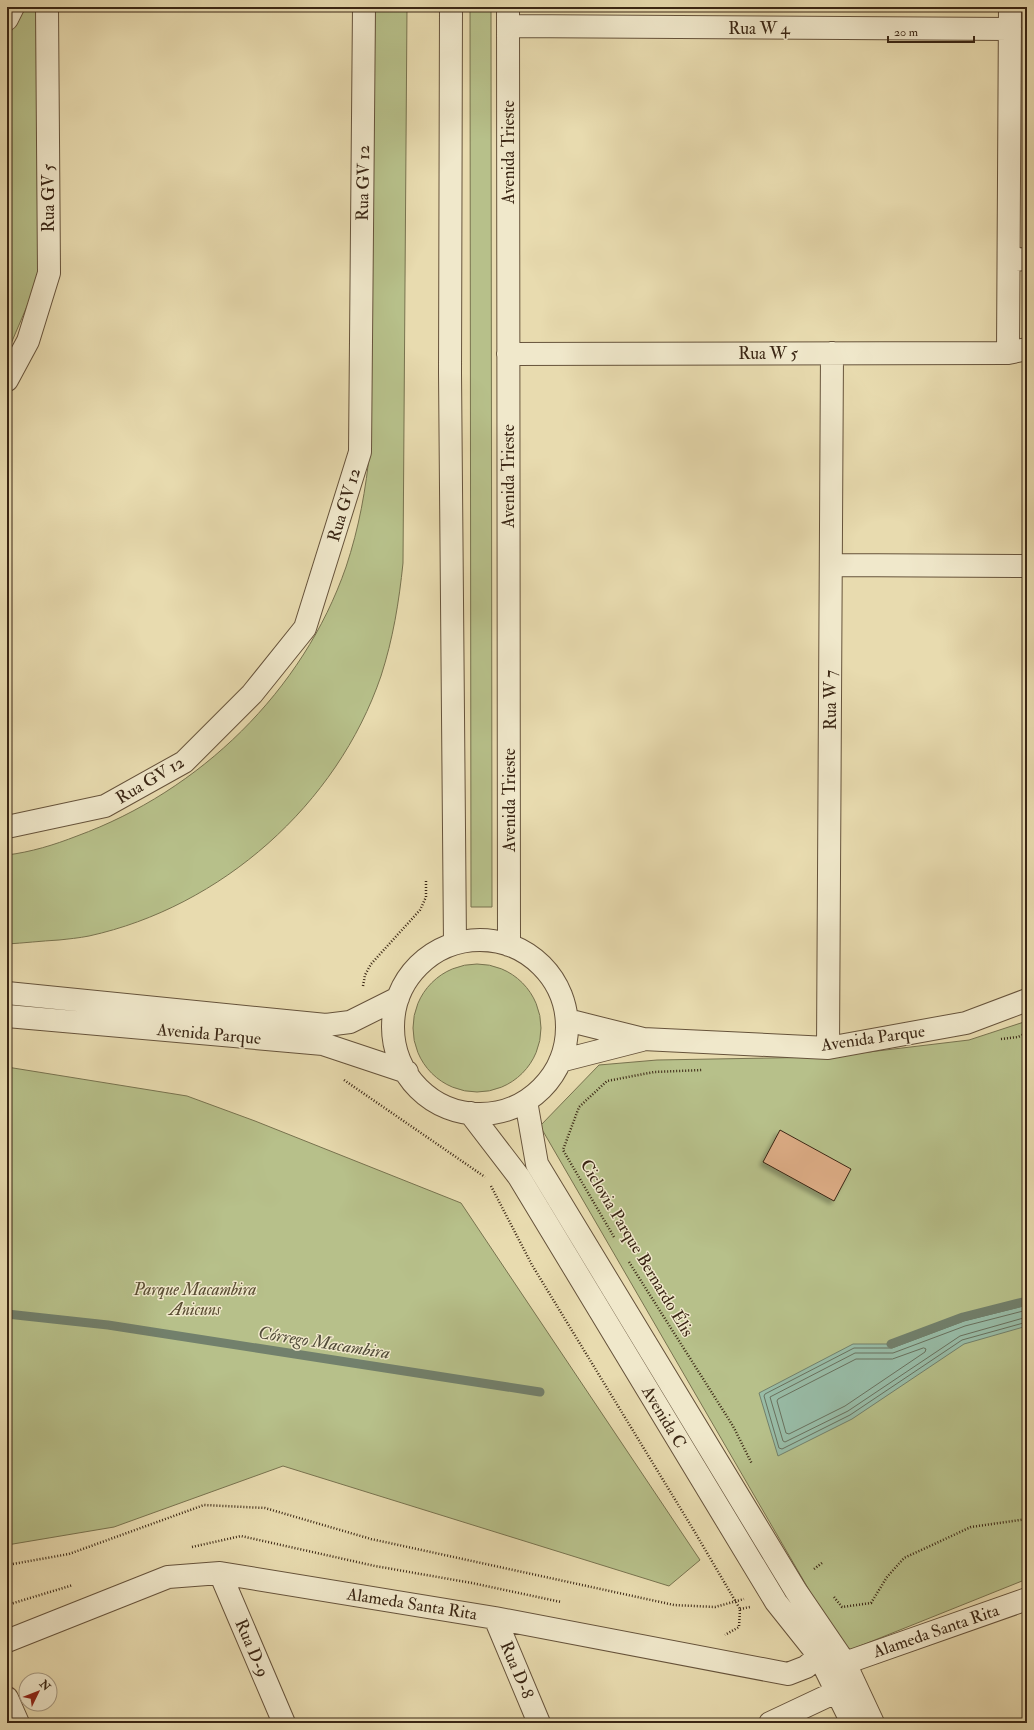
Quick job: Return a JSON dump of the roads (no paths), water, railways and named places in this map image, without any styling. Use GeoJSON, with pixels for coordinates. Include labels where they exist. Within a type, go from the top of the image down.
{"type":"FeatureCollection","features":[{"type":"Feature","properties":{"kind":"street"},"geometry":{"type":"LineString","coordinates":[[7,19],[13,7]]}},
{"type":"Feature","properties":{"kind":"street","name":"Rua GV 5"},"geometry":{"type":"LineString","coordinates":[[7,380],[28,341],[49,273],[47,7]]}},
{"type":"Feature","properties":{"kind":"street","name":"Rua GV 12"},"geometry":{"type":"LineString","coordinates":[[7,827],[105,806],[184,762],[252,694],[305,628],[360,452],[364,7]]}},
{"type":"Feature","properties":{"kind":"street"},"geometry":{"type":"LineString","coordinates":[[451,7],[450,373],[455,943]]}},
{"type":"Feature","properties":{"kind":"street"},"geometry":{"type":"LineString","coordinates":[[1010,7],[1018,260],[1018,351]]}},
{"type":"Feature","properties":{"kind":"street","name":"Rua W 4"},"geometry":{"type":"LineString","coordinates":[[508,17],[1010,29]]}},
{"type":"Feature","properties":{"kind":"street","name":"Avenida Trieste"},"geometry":{"type":"LineString","coordinates":[[508,17],[509,945]]}},
{"type":"Feature","properties":{"kind":"street","name":"Rua W 5"},"geometry":{"type":"LineString","coordinates":[[508,354],[1018,351]]}},
{"type":"Feature","properties":{"kind":"street","name":"Rua W 7"},"geometry":{"type":"LineString","coordinates":[[828,1048],[832,353]]}},
{"type":"Feature","properties":{"kind":"street"},"geometry":{"type":"LineString","coordinates":[[831,565],[1027,566]]}},
{"type":"Feature","properties":{"kind":"street"},"geometry":{"type":"LineString","coordinates":[[482,939],[509,945],[527,954],[542,966],[560,991],[567,1020],[566,1041],[560,1061],[556,1071],[543,1088],[526,1101],[499,1112],[470,1113],[451,1109],[434,1100],[418,1088],[398,1055],[394,1036],[394,1018],[398,998],[407,980],[420,964],[436,951],[455,943],[482,939]]}},
{"type":"Feature","properties":{"kind":"street","name":"Avenida Parque"},"geometry":{"type":"LineString","coordinates":[[7,994],[326,1025],[350,1022],[398,998]]}},
{"type":"Feature","properties":{"kind":"street","name":"Avenida Parque"},"geometry":{"type":"LineString","coordinates":[[567,1020],[643,1039],[828,1048],[966,1024],[1027,1000]]}},
{"type":"Feature","properties":{"kind":"street","name":"Avenida Parque"},"geometry":{"type":"LineString","coordinates":[[7,1016],[323,1044],[407,1072]]}},
{"type":"Feature","properties":{"kind":"street","name":"Avenida Parque"},"geometry":{"type":"LineString","coordinates":[[560,1061],[643,1039]]}},
{"type":"Feature","properties":{"kind":"street","name":"Avenida C"},"geometry":{"type":"LineString","coordinates":[[526,1101],[537,1164],[796,1591],[845,1663],[873,1723]]}},
{"type":"Feature","properties":{"kind":"street","name":"Avenida C"},"geometry":{"type":"LineString","coordinates":[[470,1113],[519,1177],[770,1593],[819,1656],[838,1691],[852,1723]]}},
{"type":"Feature","properties":{"kind":"street","name":"Alameda Santa Rita"},"geometry":{"type":"LineString","coordinates":[[7,1641],[168,1578],[220,1573],[495,1618],[788,1674],[806,1667],[819,1656]]}},
{"type":"Feature","properties":{"kind":"street","name":"Rua D-9"},"geometry":{"type":"LineString","coordinates":[[220,1573],[284,1723]]}},
{"type":"Feature","properties":{"kind":"street","name":"Alameda Santa Rita"},"geometry":{"type":"LineString","coordinates":[[845,1663],[1027,1599]]}},
{"type":"Feature","properties":{"kind":"street","name":"Rua D-8"},"geometry":{"type":"LineString","coordinates":[[495,1618],[539,1723]]}},
{"type":"Feature","properties":{"kind":"street"},"geometry":{"type":"LineString","coordinates":[[770,1723],[838,1691]]}},
{"type":"Feature","properties":{"kind":"street"},"geometry":{"type":"LineString","coordinates":[[7,1698],[18,1723]]}},
{"type":"Feature","properties":{"kind":"water"},"geometry":{"type":"Polygon","coordinates":[[[1027,1301],[1027,1326],[964,1344],[852,1419],[778,1456],[759,1393],[853,1344],[891,1344],[963,1317],[1027,1301]]]}},
{"type":"Feature","properties":{"kind":"waterway","name":"Córrego Macambira"},"geometry":{"type":"LineString","coordinates":[[891,1344],[963,1317],[1027,1301]]}},
{"type":"Feature","properties":{"kind":"waterway","name":"Córrego Macambira"},"geometry":{"type":"LineString","coordinates":[[7,1314],[108,1325],[540,1392]]}},
{"type":"Feature","properties":{"kind":"park label","name":"Parque Macambira Anicuns"},"geometry":{"type":"Point","coordinates":[195,1299]}}]}
